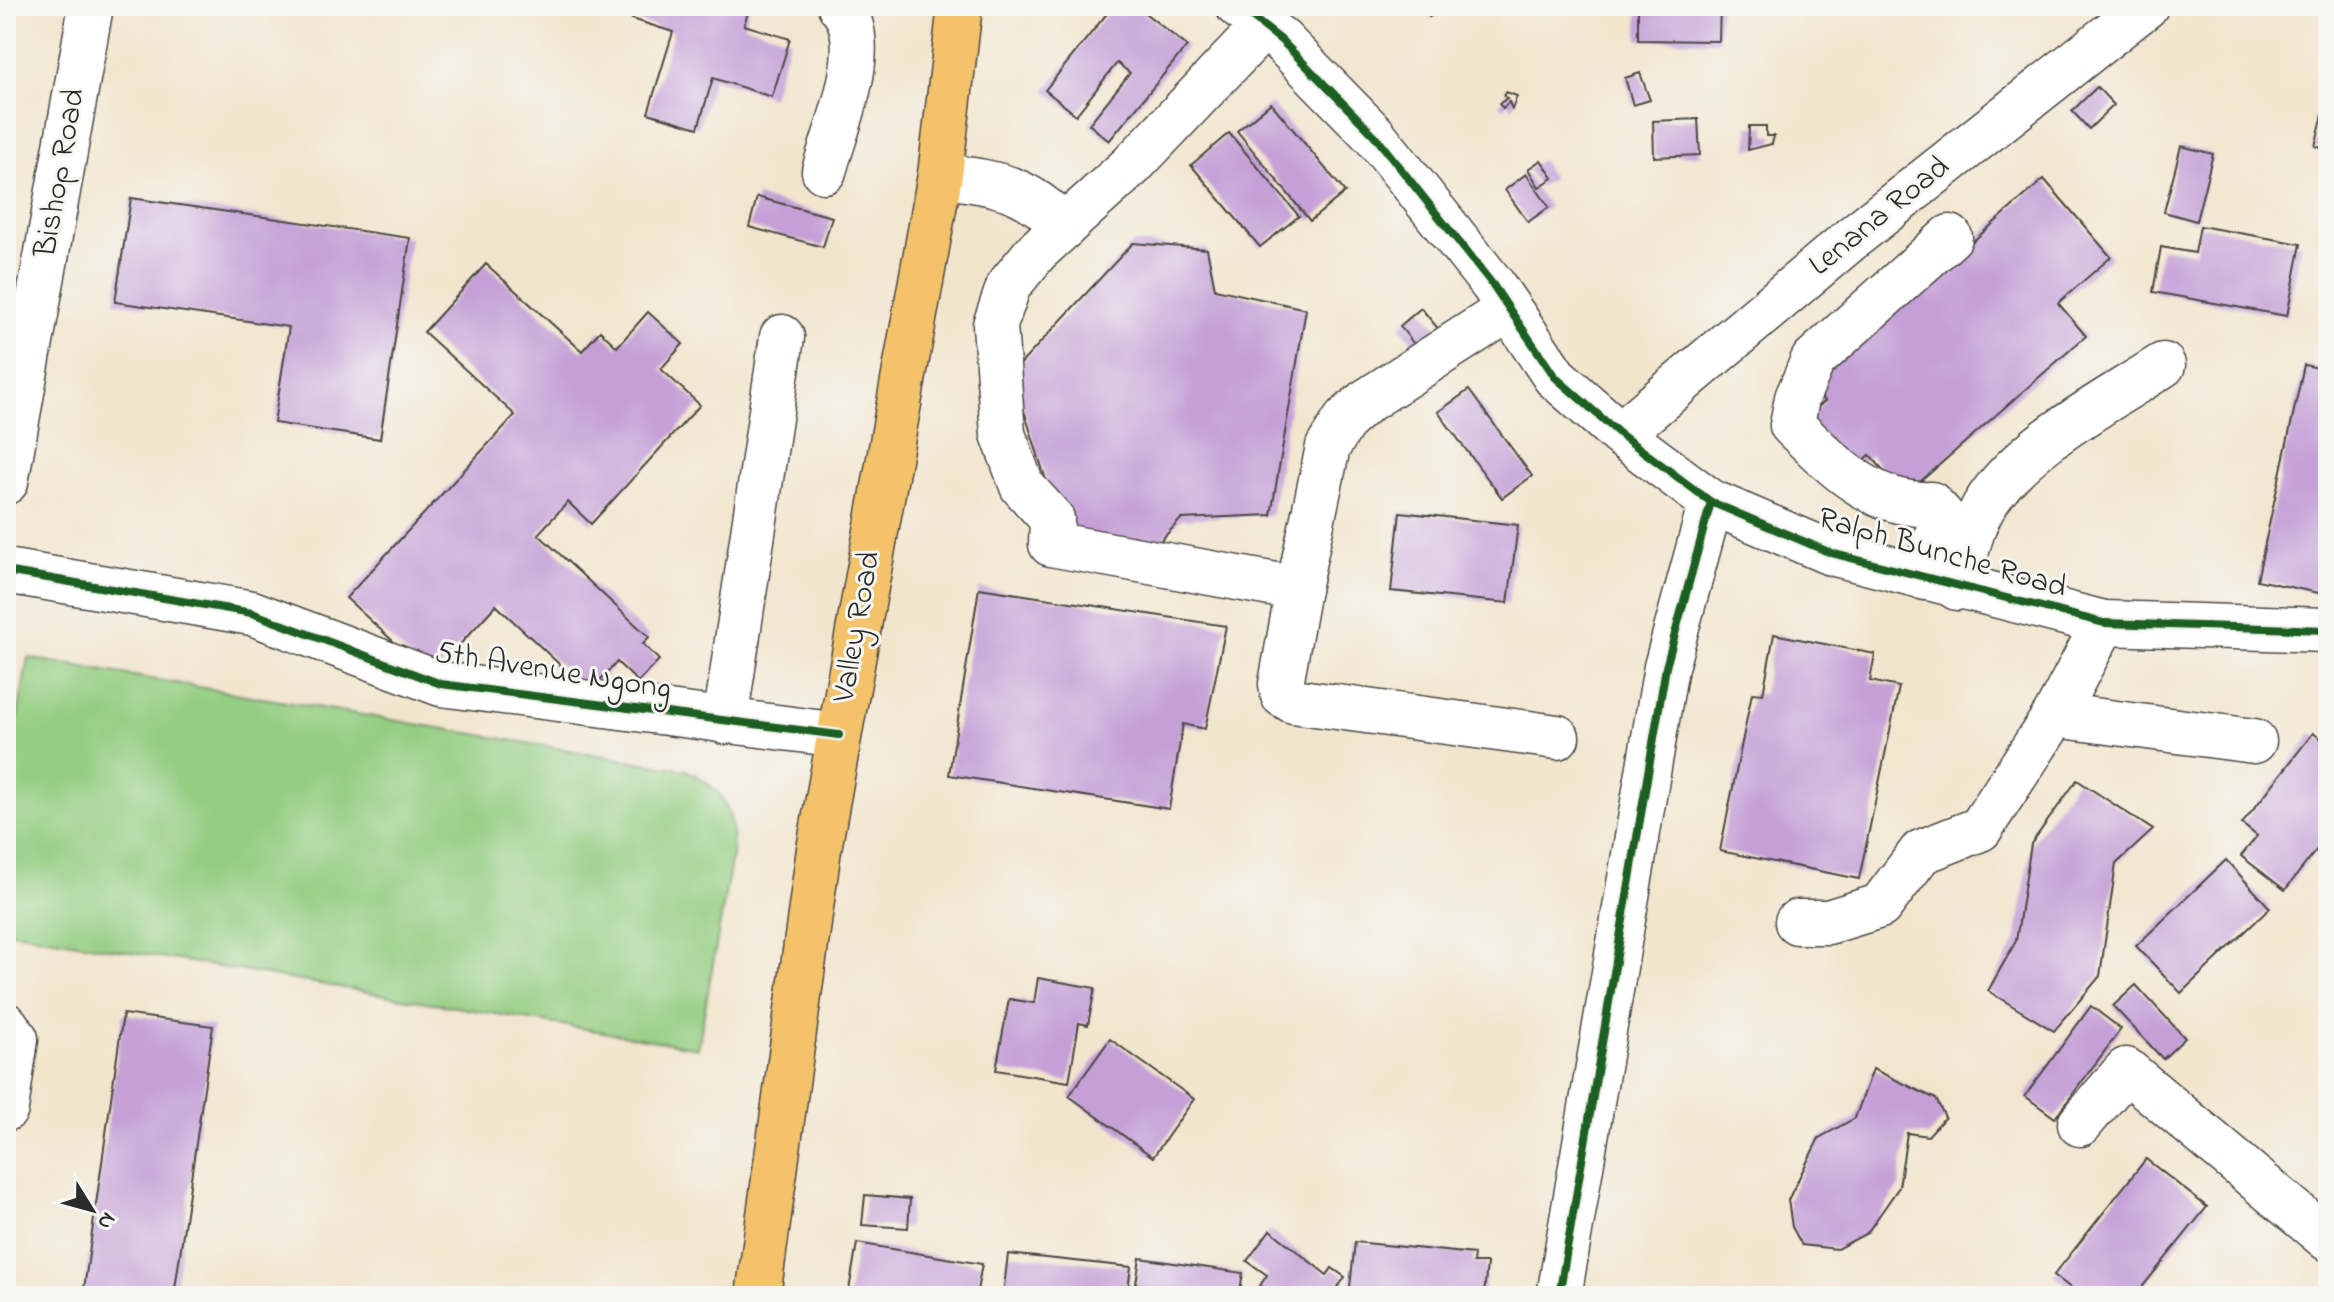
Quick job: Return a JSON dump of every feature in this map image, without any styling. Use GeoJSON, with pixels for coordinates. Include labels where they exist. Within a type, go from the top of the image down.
{"type":"FeatureCollection","features":[{"type":"Feature","properties":{"kind":"main road","name":"Valley Road"},"geometry":{"type":"LineString","coordinates":[[758,1296],[819,849],[829,734],[940,175],[960,6]]}},
{"type":"Feature","properties":{"kind":"street","name":"Bishop Road"},"geometry":{"type":"LineString","coordinates":[[6,482],[91,6]]}},
{"type":"Feature","properties":{"kind":"street"},"geometry":{"type":"LineString","coordinates":[[824,171],[857,51],[851,17],[840,6]]}},
{"type":"Feature","properties":{"kind":"street","name":"Lenana Road"},"geometry":{"type":"LineString","coordinates":[[1620,434],[1852,238],[2146,6]]}},
{"type":"Feature","properties":{"kind":"street"},"geometry":{"type":"LineString","coordinates":[[1251,16],[1132,165],[1036,252],[1009,285],[995,325],[1003,434],[1022,486],[1052,519],[1051,544],[1298,589]]}},
{"type":"Feature","properties":{"kind":"street","name":"Ralph Bunche Road"},"geometry":{"type":"LineString","coordinates":[[1251,16],[1374,135],[1509,309],[1555,377],[1620,434],[1711,502],[1831,553],[2104,623],[2328,630]]}},
{"type":"Feature","properties":{"kind":"street"},"geometry":{"type":"LineString","coordinates":[[940,175],[1017,190],[1043,204],[1064,227]]}},
{"type":"Feature","properties":{"kind":"street"},"geometry":{"type":"LineString","coordinates":[[1941,583],[1942,516],[1931,504],[1907,505],[1844,476],[1792,425],[1797,398],[1813,360],[1950,237]]}},
{"type":"Feature","properties":{"kind":"street"},"geometry":{"type":"LineString","coordinates":[[1509,309],[1365,402],[1345,420],[1328,447],[1281,684],[1283,695],[1293,701],[1557,737]]}},
{"type":"Feature","properties":{"kind":"street"},"geometry":{"type":"LineString","coordinates":[[725,722],[782,337]]}},
{"type":"Feature","properties":{"kind":"street"},"geometry":{"type":"LineString","coordinates":[[1941,583],[1983,507],[2008,474],[2038,448],[2163,365]]}},
{"type":"Feature","properties":{"kind":"street"},"geometry":{"type":"LineString","coordinates":[[1559,1296],[1666,667],[1711,502]]}},
{"type":"Feature","properties":{"kind":"street","name":"5th Avenue Ngong"},"geometry":{"type":"LineString","coordinates":[[6,571],[252,613],[441,684],[829,734]]}},
{"type":"Feature","properties":{"kind":"street"},"geometry":{"type":"LineString","coordinates":[[1797,922],[1828,922],[1880,906],[1921,852],[1980,829],[2055,715],[2104,623]]}},
{"type":"Feature","properties":{"kind":"street"},"geometry":{"type":"LineString","coordinates":[[2055,715],[2254,741]]}},
{"type":"Feature","properties":{"kind":"street"},"geometry":{"type":"LineString","coordinates":[[6,1025],[16,1039],[6,1109]]}},
{"type":"Feature","properties":{"kind":"street"},"geometry":{"type":"LineString","coordinates":[[2080,1124],[2126,1070],[2328,1239]]}},
{"type":"Feature","properties":{"kind":"green space"},"geometry":{"type":"Polygon","coordinates":[[[28,658],[686,770],[699,777],[724,801],[731,822],[733,850],[698,1048],[6,931],[6,785],[28,658]]]}},
{"type":"Feature","properties":{"kind":"building"},"geometry":{"type":"Polygon","coordinates":[[[636,6],[750,6],[744,25],[790,39],[772,97],[713,78],[698,128],[648,113],[673,32],[632,19],[636,6]]]}},
{"type":"Feature","properties":{"kind":"building"},"geometry":{"type":"Polygon","coordinates":[[[1113,6],[1136,6],[1187,46],[1109,141],[1089,124],[1130,73],[1117,63],[1076,115],[1045,90],[1113,6]]]}},
{"type":"Feature","properties":{"kind":"building"},"geometry":{"type":"Polygon","coordinates":[[[1436,6],[1439,12],[1429,17],[1425,7],[1436,6]]]}},
{"type":"Feature","properties":{"kind":"building"},"geometry":{"type":"Polygon","coordinates":[[[1638,6],[1720,6],[1719,41],[1638,40],[1638,6]]]}},
{"type":"Feature","properties":{"kind":"building"},"geometry":{"type":"Polygon","coordinates":[[[1640,73],[1650,100],[1633,105],[1625,78],[1640,73]]]}},
{"type":"Feature","properties":{"kind":"building"},"geometry":{"type":"Polygon","coordinates":[[[2097,87],[2114,105],[2089,129],[2072,111],[2097,87]]]}},
{"type":"Feature","properties":{"kind":"building"},"geometry":{"type":"Polygon","coordinates":[[[1506,92],[1517,96],[1512,109],[1509,102],[1503,108],[1499,104],[1507,98],[1504,96],[1506,92]]]}},
{"type":"Feature","properties":{"kind":"building"},"geometry":{"type":"Polygon","coordinates":[[[2328,99],[2328,150],[2315,146],[2328,99]]]}},
{"type":"Feature","properties":{"kind":"building"},"geometry":{"type":"Polygon","coordinates":[[[1271,103],[1345,192],[1310,221],[1237,131],[1271,103]]]}},
{"type":"Feature","properties":{"kind":"building"},"geometry":{"type":"Polygon","coordinates":[[[1698,119],[1700,155],[1654,157],[1653,121],[1698,119]]]}},
{"type":"Feature","properties":{"kind":"building"},"geometry":{"type":"Polygon","coordinates":[[[1749,126],[1766,126],[1766,136],[1774,136],[1772,144],[1748,150],[1749,126]]]}},
{"type":"Feature","properties":{"kind":"building"},"geometry":{"type":"Polygon","coordinates":[[[1229,133],[1299,216],[1260,247],[1191,165],[1229,133]]]}},
{"type":"Feature","properties":{"kind":"building"},"geometry":{"type":"Polygon","coordinates":[[[2181,146],[2213,154],[2196,221],[2164,212],[2181,146]]]}},
{"type":"Feature","properties":{"kind":"building"},"geometry":{"type":"Polygon","coordinates":[[[1541,160],[1553,178],[1539,187],[1528,169],[1541,160]]]}},
{"type":"Feature","properties":{"kind":"building"},"geometry":{"type":"Polygon","coordinates":[[[1526,174],[1549,207],[1528,222],[1505,190],[1526,174]]]}},
{"type":"Feature","properties":{"kind":"building"},"geometry":{"type":"Polygon","coordinates":[[[2044,179],[2111,257],[2058,303],[2086,336],[1905,495],[1870,455],[1850,472],[1804,419],[1825,401],[1810,384],[2044,179]]]}},
{"type":"Feature","properties":{"kind":"building"},"geometry":{"type":"Polygon","coordinates":[[[757,197],[832,217],[823,247],[749,227],[757,197]]]}},
{"type":"Feature","properties":{"kind":"building"},"geometry":{"type":"Polygon","coordinates":[[[131,198],[410,238],[380,439],[274,423],[289,327],[115,302],[131,198]]]}},
{"type":"Feature","properties":{"kind":"building"},"geometry":{"type":"Polygon","coordinates":[[[2200,226],[2301,244],[2287,316],[2153,292],[2161,247],[2195,253],[2200,226]]]}},
{"type":"Feature","properties":{"kind":"building"},"geometry":{"type":"Polygon","coordinates":[[[1133,243],[1207,249],[1215,289],[1306,309],[1271,515],[1181,519],[1151,551],[1064,537],[1012,373],[1133,243]]]}},
{"type":"Feature","properties":{"kind":"building"},"geometry":{"type":"Polygon","coordinates":[[[486,264],[582,351],[600,331],[617,347],[648,312],[683,344],[661,369],[700,405],[591,524],[568,502],[538,534],[649,637],[643,644],[659,660],[638,682],[617,662],[589,692],[496,605],[431,676],[346,598],[515,415],[424,332],[486,264]]]}},
{"type":"Feature","properties":{"kind":"building"},"geometry":{"type":"Polygon","coordinates":[[[1421,308],[1450,343],[1427,361],[1400,326],[1421,308]]]}},
{"type":"Feature","properties":{"kind":"building"},"geometry":{"type":"Polygon","coordinates":[[[2304,365],[2328,370],[2328,595],[2257,580],[2304,365]]]}},
{"type":"Feature","properties":{"kind":"building"},"geometry":{"type":"Polygon","coordinates":[[[1469,390],[1532,476],[1502,498],[1438,412],[1469,390]]]}},
{"type":"Feature","properties":{"kind":"building"},"geometry":{"type":"Polygon","coordinates":[[[1400,512],[1518,525],[1508,603],[1391,591],[1400,512]]]}},
{"type":"Feature","properties":{"kind":"building"},"geometry":{"type":"Polygon","coordinates":[[[979,588],[1226,626],[1205,729],[1183,724],[1169,809],[949,775],[979,588]]]}},
{"type":"Feature","properties":{"kind":"building"},"geometry":{"type":"Polygon","coordinates":[[[1774,634],[1875,654],[1870,681],[1899,687],[1859,879],[1720,851],[1752,693],[1763,694],[1774,634]]]}},
{"type":"Feature","properties":{"kind":"building"},"geometry":{"type":"Polygon","coordinates":[[[2313,733],[2328,744],[2328,835],[2285,890],[2241,856],[2257,836],[2242,824],[2313,733]]]}},
{"type":"Feature","properties":{"kind":"building"},"geometry":{"type":"Polygon","coordinates":[[[2077,780],[2153,830],[2116,864],[2100,976],[2054,1031],[1988,991],[2016,941],[2031,844],[2077,780]]]}},
{"type":"Feature","properties":{"kind":"building"},"geometry":{"type":"Polygon","coordinates":[[[2226,860],[2270,908],[2181,993],[2136,946],[2226,860]]]}},
{"type":"Feature","properties":{"kind":"building"},"geometry":{"type":"Polygon","coordinates":[[[1038,978],[1095,988],[1088,1025],[1079,1023],[1069,1082],[996,1070],[1009,999],[1034,1003],[1038,978]]]}},
{"type":"Feature","properties":{"kind":"building"},"geometry":{"type":"Polygon","coordinates":[[[2136,985],[2185,1038],[2163,1059],[2113,1006],[2136,985]]]}},
{"type":"Feature","properties":{"kind":"building"},"geometry":{"type":"Polygon","coordinates":[[[2091,1006],[2121,1029],[2055,1118],[2025,1096],[2091,1006]]]}},
{"type":"Feature","properties":{"kind":"building"},"geometry":{"type":"Polygon","coordinates":[[[123,1014],[213,1026],[174,1296],[83,1296],[123,1014]]]}},
{"type":"Feature","properties":{"kind":"building"},"geometry":{"type":"Polygon","coordinates":[[[1110,1039],[1194,1099],[1153,1157],[1069,1096],[1110,1039]]]}},
{"type":"Feature","properties":{"kind":"building"},"geometry":{"type":"Polygon","coordinates":[[[1873,1069],[1936,1099],[1945,1117],[1928,1136],[1907,1133],[1899,1187],[1867,1233],[1837,1249],[1802,1245],[1792,1227],[1788,1200],[1819,1138],[1855,1118],[1873,1069]]]}},
{"type":"Feature","properties":{"kind":"building"},"geometry":{"type":"Polygon","coordinates":[[[2146,1159],[2207,1207],[2135,1296],[2081,1296],[2054,1275],[2146,1159]]]}},
{"type":"Feature","properties":{"kind":"building"},"geometry":{"type":"Polygon","coordinates":[[[865,1195],[910,1199],[908,1228],[862,1225],[865,1195]]]}},
{"type":"Feature","properties":{"kind":"building"},"geometry":{"type":"Polygon","coordinates":[[[1270,1230],[1327,1275],[1332,1268],[1345,1277],[1332,1296],[1253,1296],[1267,1275],[1247,1261],[1270,1230]]]}},
{"type":"Feature","properties":{"kind":"building"},"geometry":{"type":"Polygon","coordinates":[[[1355,1242],[1474,1254],[1473,1263],[1487,1263],[1484,1296],[1349,1296],[1355,1242]]]}},
{"type":"Feature","properties":{"kind":"building"},"geometry":{"type":"Polygon","coordinates":[[[857,1243],[982,1264],[976,1296],[848,1296],[857,1243]]]}},
{"type":"Feature","properties":{"kind":"building"},"geometry":{"type":"Polygon","coordinates":[[[1008,1254],[1131,1267],[1127,1296],[1003,1296],[1008,1254]]]}},
{"type":"Feature","properties":{"kind":"building"},"geometry":{"type":"Polygon","coordinates":[[[1140,1258],[1243,1273],[1239,1296],[1134,1296],[1140,1258]]]}},
{"type":"Feature","properties":{"kind":"cycle path"},"geometry":{"type":"LineString","coordinates":[[1238,6],[1281,40],[1374,135],[1493,285],[1555,377],[1620,434],[1711,502],[1831,553],[2104,623],[2328,630]]}},
{"type":"Feature","properties":{"kind":"cycle path"},"geometry":{"type":"LineString","coordinates":[[1559,1296],[1666,667],[1711,502]]}},
{"type":"Feature","properties":{"kind":"cycle path"},"geometry":{"type":"LineString","coordinates":[[6,571],[252,613],[441,684],[839,735]]}}]}
